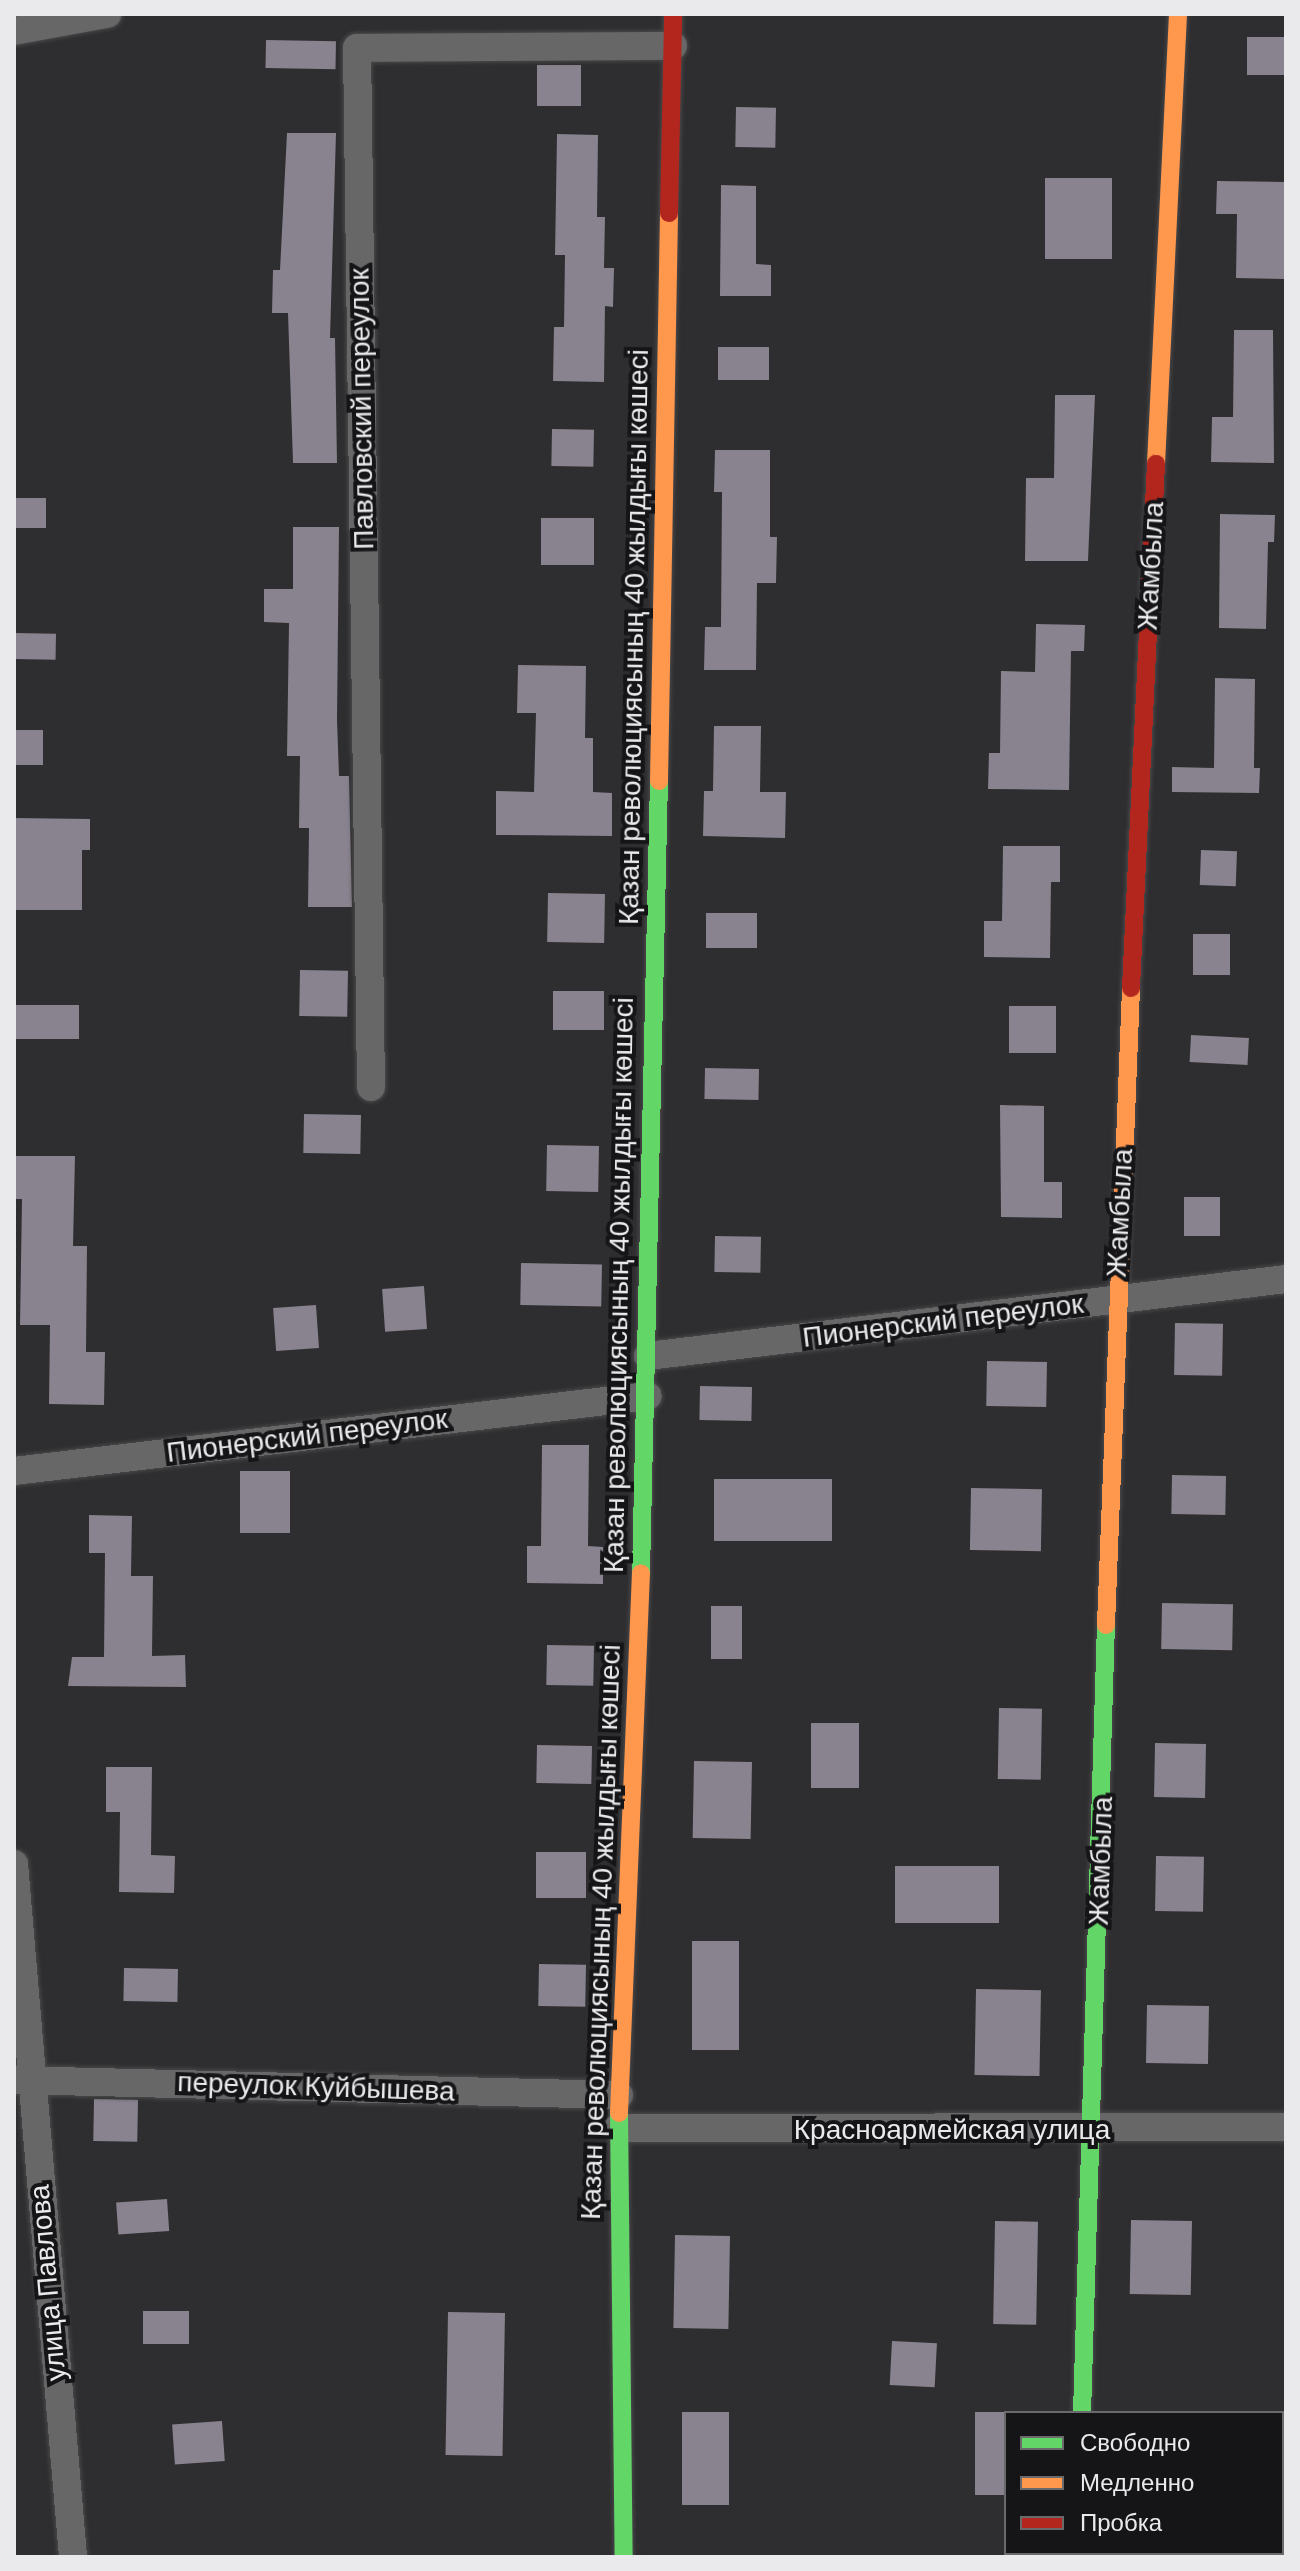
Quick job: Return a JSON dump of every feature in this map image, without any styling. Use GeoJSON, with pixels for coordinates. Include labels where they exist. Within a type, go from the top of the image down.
{"type":"FeatureCollection","features":[{"type":"Feature","properties":{"kind":"street"},"geometry":{"type":"LineString","coordinates":[[14,31],[107,14]]}},
{"type":"Feature","properties":{"kind":"street","name":"Қазан революциясының 40 жылдығы көшесі"},"geometry":{"type":"LineString","coordinates":[[624,2557],[618,2128],[648,1396],[673,14]]}},
{"type":"Feature","properties":{"kind":"street","name":"Жамбыла"},"geometry":{"type":"LineString","coordinates":[[1082,2411],[1116,1300],[1178,14]]}},
{"type":"Feature","properties":{"kind":"street","name":"Павловский переулок"},"geometry":{"type":"LineString","coordinates":[[371,1087],[357,48],[673,46]]}},
{"type":"Feature","properties":{"kind":"street","name":"Пионерский переулок"},"geometry":{"type":"LineString","coordinates":[[648,1356],[1286,1279]]}},
{"type":"Feature","properties":{"kind":"street","name":"Пионерский переулок"},"geometry":{"type":"LineString","coordinates":[[14,1471],[648,1396]]}},
{"type":"Feature","properties":{"kind":"street","name":"улица Павлова"},"geometry":{"type":"LineString","coordinates":[[14,1864],[21,2080],[73,2557]]}},
{"type":"Feature","properties":{"kind":"street","name":"переулок Куйбышева"},"geometry":{"type":"LineString","coordinates":[[21,2080],[619,2095]]}},
{"type":"Feature","properties":{"kind":"street","name":"Красноармейская улица"},"geometry":{"type":"LineString","coordinates":[[618,2128],[1093,2131],[1286,2127]]}},
{"type":"Feature","properties":{"kind":"building"},"geometry":{"type":"Polygon","coordinates":[[[1247,37],[1286,37],[1286,75],[1247,75],[1247,37]]]}},
{"type":"Feature","properties":{"kind":"building"},"geometry":{"type":"Polygon","coordinates":[[[266,40],[336,41],[336,69],[266,68],[266,40]]]}},
{"type":"Feature","properties":{"kind":"building"},"geometry":{"type":"Polygon","coordinates":[[[537,65],[581,65],[581,106],[537,106],[537,65]]]}},
{"type":"Feature","properties":{"kind":"building"},"geometry":{"type":"Polygon","coordinates":[[[736,107],[776,108],[775,148],[735,147],[736,107]]]}},
{"type":"Feature","properties":{"kind":"building"},"geometry":{"type":"Polygon","coordinates":[[[287,133],[336,133],[330,338],[335,338],[337,463],[293,463],[288,313],[272,313],[273,270],[280,270],[287,133]]]}},
{"type":"Feature","properties":{"kind":"building"},"geometry":{"type":"Polygon","coordinates":[[[557,134],[598,135],[597,217],[605,217],[604,268],[614,268],[613,307],[605,306],[604,382],[553,381],[554,327],[564,327],[565,255],[555,255],[557,134]]]}},
{"type":"Feature","properties":{"kind":"building"},"geometry":{"type":"Polygon","coordinates":[[[1045,178],[1112,178],[1112,259],[1045,259],[1045,178]]]}},
{"type":"Feature","properties":{"kind":"building"},"geometry":{"type":"Polygon","coordinates":[[[1217,181],[1284,182],[1286,279],[1236,278],[1237,214],[1216,214],[1217,181]]]}},
{"type":"Feature","properties":{"kind":"building"},"geometry":{"type":"Polygon","coordinates":[[[721,185],[756,186],[756,264],[771,265],[771,296],[720,296],[721,185]]]}},
{"type":"Feature","properties":{"kind":"building"},"geometry":{"type":"Polygon","coordinates":[[[1234,330],[1273,330],[1274,463],[1211,462],[1212,417],[1233,417],[1234,330]]]}},
{"type":"Feature","properties":{"kind":"building"},"geometry":{"type":"Polygon","coordinates":[[[718,347],[769,347],[769,380],[718,380],[718,347]]]}},
{"type":"Feature","properties":{"kind":"building"},"geometry":{"type":"Polygon","coordinates":[[[1055,395],[1095,395],[1088,561],[1025,561],[1026,478],[1054,478],[1055,395]]]}},
{"type":"Feature","properties":{"kind":"building"},"geometry":{"type":"Polygon","coordinates":[[[552,429],[594,430],[593,467],[551,466],[552,429]]]}},
{"type":"Feature","properties":{"kind":"building"},"geometry":{"type":"Polygon","coordinates":[[[715,450],[770,450],[770,537],[777,537],[776,583],[757,583],[756,670],[704,670],[705,627],[721,627],[722,492],[714,492],[715,450]]]}},
{"type":"Feature","properties":{"kind":"building"},"geometry":{"type":"Polygon","coordinates":[[[14,498],[46,498],[46,528],[14,528],[14,498]]]}},
{"type":"Feature","properties":{"kind":"building"},"geometry":{"type":"Polygon","coordinates":[[[1220,514],[1275,515],[1274,542],[1268,542],[1266,629],[1219,628],[1220,514]]]}},
{"type":"Feature","properties":{"kind":"building"},"geometry":{"type":"Polygon","coordinates":[[[541,518],[594,518],[594,565],[541,565],[541,518]]]}},
{"type":"Feature","properties":{"kind":"building"},"geometry":{"type":"Polygon","coordinates":[[[293,527],[339,527],[337,720],[339,776],[349,776],[352,907],[308,907],[309,828],[299,828],[300,756],[287,756],[289,623],[264,622],[264,589],[293,589],[293,527]]]}},
{"type":"Feature","properties":{"kind":"building"},"geometry":{"type":"Polygon","coordinates":[[[1036,624],[1085,625],[1084,651],[1071,651],[1069,790],[988,789],[989,753],[1000,753],[1001,671],[1035,672],[1036,624]]]}},
{"type":"Feature","properties":{"kind":"building"},"geometry":{"type":"Polygon","coordinates":[[[14,633],[56,634],[56,660],[14,659],[14,633]]]}},
{"type":"Feature","properties":{"kind":"building"},"geometry":{"type":"Polygon","coordinates":[[[518,665],[586,666],[585,738],[593,738],[593,792],[612,793],[612,836],[496,835],[496,791],[534,792],[536,713],[517,713],[518,665]]]}},
{"type":"Feature","properties":{"kind":"building"},"geometry":{"type":"Polygon","coordinates":[[[1215,678],[1255,679],[1254,768],[1260,768],[1259,793],[1172,792],[1172,767],[1214,768],[1215,678]]]}},
{"type":"Feature","properties":{"kind":"building"},"geometry":{"type":"Polygon","coordinates":[[[714,726],[761,726],[760,792],[786,792],[785,838],[703,836],[704,791],[713,791],[714,726]]]}},
{"type":"Feature","properties":{"kind":"building"},"geometry":{"type":"Polygon","coordinates":[[[14,730],[43,730],[43,765],[14,765],[14,730]]]}},
{"type":"Feature","properties":{"kind":"building"},"geometry":{"type":"Polygon","coordinates":[[[14,818],[90,819],[90,850],[82,850],[82,910],[14,910],[14,818]]]}},
{"type":"Feature","properties":{"kind":"building"},"geometry":{"type":"Polygon","coordinates":[[[1003,846],[1060,846],[1060,882],[1051,882],[1050,958],[984,957],[984,921],[1002,921],[1003,846]]]}},
{"type":"Feature","properties":{"kind":"building"},"geometry":{"type":"Polygon","coordinates":[[[1201,850],[1237,851],[1236,886],[1200,885],[1201,850]]]}},
{"type":"Feature","properties":{"kind":"building"},"geometry":{"type":"Polygon","coordinates":[[[548,893],[605,894],[604,943],[547,942],[548,893]]]}},
{"type":"Feature","properties":{"kind":"building"},"geometry":{"type":"Polygon","coordinates":[[[706,913],[757,913],[757,948],[706,948],[706,913]]]}},
{"type":"Feature","properties":{"kind":"building"},"geometry":{"type":"Polygon","coordinates":[[[1193,934],[1230,934],[1230,975],[1193,975],[1193,934]]]}},
{"type":"Feature","properties":{"kind":"building"},"geometry":{"type":"Polygon","coordinates":[[[300,970],[348,971],[347,1017],[299,1016],[300,970]]]}},
{"type":"Feature","properties":{"kind":"building"},"geometry":{"type":"Polygon","coordinates":[[[553,991],[604,991],[604,1030],[553,1030],[553,991]]]}},
{"type":"Feature","properties":{"kind":"building"},"geometry":{"type":"Polygon","coordinates":[[[14,1005],[79,1005],[79,1039],[14,1039],[14,1005]]]}},
{"type":"Feature","properties":{"kind":"building"},"geometry":{"type":"Polygon","coordinates":[[[1009,1006],[1056,1006],[1056,1053],[1009,1053],[1009,1006]]]}},
{"type":"Feature","properties":{"kind":"building"},"geometry":{"type":"Polygon","coordinates":[[[1191,1035],[1249,1038],[1248,1065],[1190,1062],[1191,1035]]]}},
{"type":"Feature","properties":{"kind":"building"},"geometry":{"type":"Polygon","coordinates":[[[705,1068],[759,1069],[758,1100],[704,1099],[705,1068]]]}},
{"type":"Feature","properties":{"kind":"building"},"geometry":{"type":"Polygon","coordinates":[[[1000,1105],[1044,1106],[1044,1182],[1062,1182],[1062,1218],[1001,1217],[1000,1105]]]}},
{"type":"Feature","properties":{"kind":"building"},"geometry":{"type":"Polygon","coordinates":[[[304,1114],[361,1115],[360,1154],[303,1153],[304,1114]]]}},
{"type":"Feature","properties":{"kind":"building"},"geometry":{"type":"Polygon","coordinates":[[[547,1145],[599,1146],[598,1192],[546,1191],[547,1145]]]}},
{"type":"Feature","properties":{"kind":"building"},"geometry":{"type":"Polygon","coordinates":[[[14,1156],[75,1156],[73,1246],[87,1246],[86,1352],[105,1352],[104,1405],[49,1404],[50,1325],[20,1325],[22,1199],[14,1199],[14,1156]]]}},
{"type":"Feature","properties":{"kind":"building"},"geometry":{"type":"Polygon","coordinates":[[[1184,1197],[1220,1197],[1220,1236],[1184,1236],[1184,1197]]]}},
{"type":"Feature","properties":{"kind":"building"},"geometry":{"type":"Polygon","coordinates":[[[715,1236],[761,1237],[760,1273],[714,1272],[715,1236]]]}},
{"type":"Feature","properties":{"kind":"building"},"geometry":{"type":"Polygon","coordinates":[[[521,1263],[602,1264],[601,1306],[520,1305],[521,1263]]]}},
{"type":"Feature","properties":{"kind":"building"},"geometry":{"type":"Polygon","coordinates":[[[424,1286],[427,1329],[385,1332],[382,1289],[424,1286]]]}},
{"type":"Feature","properties":{"kind":"building"},"geometry":{"type":"Polygon","coordinates":[[[316,1305],[319,1348],[276,1351],[273,1308],[316,1305]]]}},
{"type":"Feature","properties":{"kind":"building"},"geometry":{"type":"Polygon","coordinates":[[[1175,1323],[1223,1324],[1222,1376],[1174,1375],[1175,1323]]]}},
{"type":"Feature","properties":{"kind":"building"},"geometry":{"type":"Polygon","coordinates":[[[987,1361],[1047,1362],[1046,1407],[986,1406],[987,1361]]]}},
{"type":"Feature","properties":{"kind":"building"},"geometry":{"type":"Polygon","coordinates":[[[700,1386],[752,1387],[751,1421],[699,1420],[700,1386]]]}},
{"type":"Feature","properties":{"kind":"building"},"geometry":{"type":"Polygon","coordinates":[[[542,1445],[589,1445],[588,1546],[603,1547],[603,1584],[527,1583],[527,1546],[541,1546],[542,1445]]]}},
{"type":"Feature","properties":{"kind":"building"},"geometry":{"type":"Polygon","coordinates":[[[240,1471],[290,1471],[290,1533],[240,1533],[240,1471]]]}},
{"type":"Feature","properties":{"kind":"building"},"geometry":{"type":"Polygon","coordinates":[[[1172,1475],[1226,1476],[1225,1515],[1171,1514],[1172,1475]]]}},
{"type":"Feature","properties":{"kind":"building"},"geometry":{"type":"Polygon","coordinates":[[[714,1479],[832,1479],[832,1541],[714,1541],[714,1479]]]}},
{"type":"Feature","properties":{"kind":"building"},"geometry":{"type":"Polygon","coordinates":[[[971,1488],[1042,1489],[1041,1551],[970,1550],[971,1488]]]}},
{"type":"Feature","properties":{"kind":"building"},"geometry":{"type":"Polygon","coordinates":[[[89,1515],[132,1516],[131,1576],[153,1576],[152,1656],[185,1655],[186,1687],[68,1686],[72,1657],[104,1657],[105,1553],[89,1553],[89,1515]]]}},
{"type":"Feature","properties":{"kind":"building"},"geometry":{"type":"Polygon","coordinates":[[[1162,1603],[1233,1604],[1232,1650],[1161,1649],[1162,1603]]]}},
{"type":"Feature","properties":{"kind":"building"},"geometry":{"type":"Polygon","coordinates":[[[711,1606],[742,1606],[742,1659],[711,1659],[711,1606]]]}},
{"type":"Feature","properties":{"kind":"building"},"geometry":{"type":"Polygon","coordinates":[[[547,1645],[594,1646],[593,1686],[546,1685],[547,1645]]]}},
{"type":"Feature","properties":{"kind":"building"},"geometry":{"type":"Polygon","coordinates":[[[999,1708],[1042,1709],[1041,1780],[998,1779],[999,1708]]]}},
{"type":"Feature","properties":{"kind":"building"},"geometry":{"type":"Polygon","coordinates":[[[811,1723],[859,1723],[859,1788],[811,1788],[811,1723]]]}},
{"type":"Feature","properties":{"kind":"building"},"geometry":{"type":"Polygon","coordinates":[[[1155,1743],[1206,1744],[1205,1798],[1154,1797],[1155,1743]]]}},
{"type":"Feature","properties":{"kind":"building"},"geometry":{"type":"Polygon","coordinates":[[[537,1745],[592,1746],[591,1784],[536,1783],[537,1745]]]}},
{"type":"Feature","properties":{"kind":"building"},"geometry":{"type":"Polygon","coordinates":[[[694,1761],[752,1762],[751,1839],[693,1838],[694,1761]]]}},
{"type":"Feature","properties":{"kind":"building"},"geometry":{"type":"Polygon","coordinates":[[[106,1767],[152,1767],[151,1855],[175,1856],[174,1893],[119,1892],[120,1812],[106,1812],[106,1767]]]}},
{"type":"Feature","properties":{"kind":"building"},"geometry":{"type":"Polygon","coordinates":[[[536,1852],[586,1852],[586,1898],[536,1898],[536,1852]]]}},
{"type":"Feature","properties":{"kind":"building"},"geometry":{"type":"Polygon","coordinates":[[[1156,1856],[1204,1857],[1203,1912],[1155,1911],[1156,1856]]]}},
{"type":"Feature","properties":{"kind":"building"},"geometry":{"type":"Polygon","coordinates":[[[895,1866],[999,1866],[999,1923],[895,1923],[895,1866]]]}},
{"type":"Feature","properties":{"kind":"building"},"geometry":{"type":"Polygon","coordinates":[[[692,1941],[739,1941],[739,2050],[692,2050],[692,1941]]]}},
{"type":"Feature","properties":{"kind":"building"},"geometry":{"type":"Polygon","coordinates":[[[539,1964],[586,1965],[585,2007],[538,2006],[539,1964]]]}},
{"type":"Feature","properties":{"kind":"building"},"geometry":{"type":"Polygon","coordinates":[[[124,1968],[178,1969],[177,2002],[123,2001],[124,1968]]]}},
{"type":"Feature","properties":{"kind":"building"},"geometry":{"type":"Polygon","coordinates":[[[976,1989],[1041,1990],[1039,2076],[974,2075],[976,1989]]]}},
{"type":"Feature","properties":{"kind":"building"},"geometry":{"type":"Polygon","coordinates":[[[1147,2005],[1209,2006],[1208,2064],[1146,2063],[1147,2005]]]}},
{"type":"Feature","properties":{"kind":"building"},"geometry":{"type":"Polygon","coordinates":[[[94,2099],[138,2100],[137,2142],[93,2141],[94,2099]]]}},
{"type":"Feature","properties":{"kind":"building"},"geometry":{"type":"Polygon","coordinates":[[[167,2199],[169,2231],[118,2234],[116,2203],[167,2199]]]}},
{"type":"Feature","properties":{"kind":"building"},"geometry":{"type":"Polygon","coordinates":[[[1131,2220],[1192,2221],[1191,2295],[1130,2294],[1131,2220]]]}},
{"type":"Feature","properties":{"kind":"building"},"geometry":{"type":"Polygon","coordinates":[[[995,2221],[1038,2222],[1036,2325],[993,2324],[995,2221]]]}},
{"type":"Feature","properties":{"kind":"building"},"geometry":{"type":"Polygon","coordinates":[[[675,2235],[730,2236],[728,2329],[673,2328],[675,2235]]]}},
{"type":"Feature","properties":{"kind":"building"},"geometry":{"type":"Polygon","coordinates":[[[143,2311],[189,2311],[189,2344],[143,2344],[143,2311]]]}},
{"type":"Feature","properties":{"kind":"building"},"geometry":{"type":"Polygon","coordinates":[[[448,2312],[505,2313],[502,2456],[446,2455],[448,2312]]]}},
{"type":"Feature","properties":{"kind":"building"},"geometry":{"type":"Polygon","coordinates":[[[892,2341],[937,2343],[935,2387],[890,2385],[892,2341]]]}},
{"type":"Feature","properties":{"kind":"building"},"geometry":{"type":"Polygon","coordinates":[[[682,2412],[729,2412],[729,2505],[682,2505],[682,2412]]]}},
{"type":"Feature","properties":{"kind":"building"},"geometry":{"type":"Polygon","coordinates":[[[975,2412],[1004,2412],[1004,2495],[975,2495],[975,2412]]]}},
{"type":"Feature","properties":{"kind":"building"},"geometry":{"type":"Polygon","coordinates":[[[222,2421],[225,2461],[175,2464],[172,2424],[222,2421]]]}},
{"type":"Feature","properties":{"kind":"traffic: fast"},"geometry":{"type":"LineString","coordinates":[[641,1573],[659,781]]}},
{"type":"Feature","properties":{"kind":"traffic: fast"},"geometry":{"type":"LineString","coordinates":[[1082,2411],[1106,1625]]}},
{"type":"Feature","properties":{"kind":"traffic: fast"},"geometry":{"type":"LineString","coordinates":[[619,2113],[624,2557]]}},
{"type":"Feature","properties":{"kind":"traffic: slow"},"geometry":{"type":"LineString","coordinates":[[1156,464],[1178,14]]}},
{"type":"Feature","properties":{"kind":"traffic: slow"},"geometry":{"type":"LineString","coordinates":[[659,781],[669,213]]}},
{"type":"Feature","properties":{"kind":"traffic: slow"},"geometry":{"type":"LineString","coordinates":[[1106,1625],[1131,988]]}},
{"type":"Feature","properties":{"kind":"traffic: slow"},"geometry":{"type":"LineString","coordinates":[[619,2113],[641,1573]]}},
{"type":"Feature","properties":{"kind":"traffic: jam"},"geometry":{"type":"LineString","coordinates":[[669,213],[673,14]]}},
{"type":"Feature","properties":{"kind":"traffic: jam"},"geometry":{"type":"LineString","coordinates":[[1131,988],[1156,464]]}}]}
